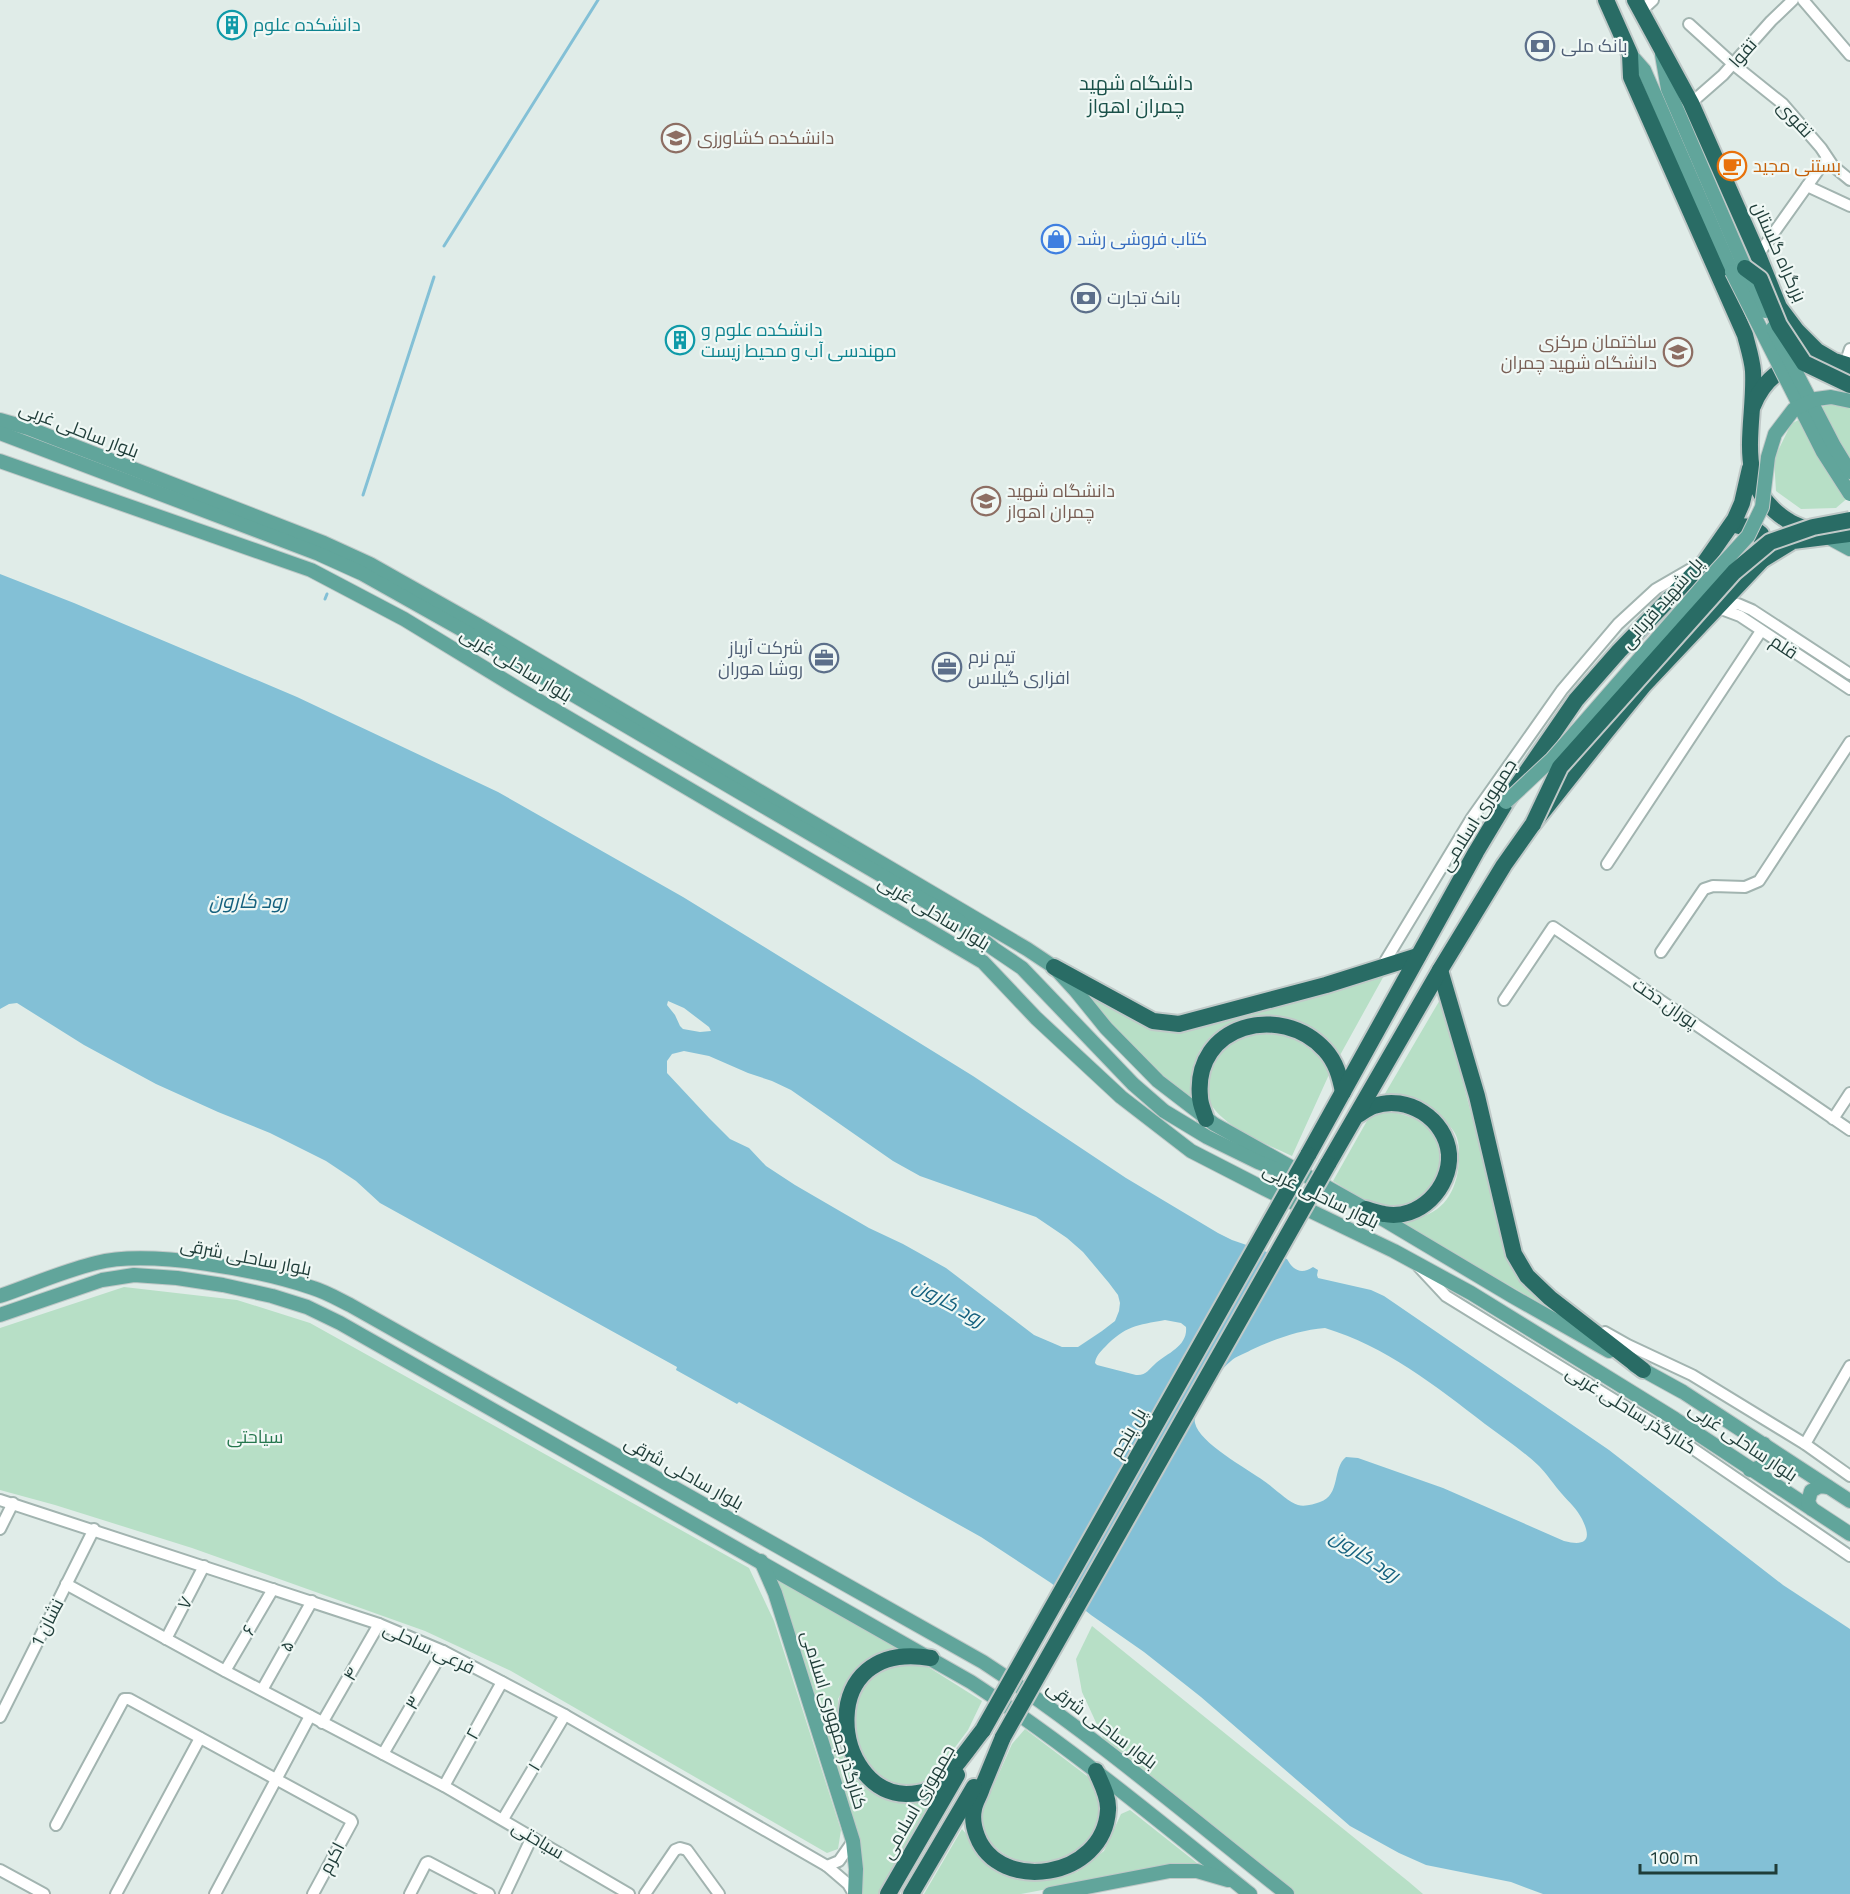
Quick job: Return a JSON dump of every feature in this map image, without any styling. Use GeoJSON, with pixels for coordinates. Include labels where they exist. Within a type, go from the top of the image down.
{"type":"FeatureCollection","features":[{"type":"Feature","properties":{"kind":"highway"},"geometry":{"type":"LineString","coordinates":[[1606,0],[1630,54],[1631,77],[1745,335],[1753,370],[1750,468],[1758,491],[1772,508],[1788,521],[1826,536]]}},
{"type":"Feature","properties":{"kind":"highway","name":"بزرگراه گلستان"},"geometry":{"type":"LineString","coordinates":[[1643,4],[1661,51],[1691,103],[1779,307],[1797,331],[1817,351],[1845,360]]}},
{"type":"Feature","properties":{"kind":"highway"},"geometry":{"type":"LineString","coordinates":[[1739,270],[1760,279],[1779,325],[1804,363],[1850,386]]}},
{"type":"Feature","properties":{"kind":"highway"},"geometry":{"type":"LineString","coordinates":[[1752,411],[1763,387],[1782,370],[1807,360],[1845,360]]}},
{"type":"Feature","properties":{"kind":"highway","name":"جمهوری اسلامی"},"geometry":{"type":"LineString","coordinates":[[1308,1155],[1506,802],[1576,700],[1619,651],[1706,562],[1729,529],[1742,504],[1750,468]]}},
{"type":"Feature","properties":{"kind":"highway","name":"پل شهید قربانی"},"geometry":{"type":"LineString","coordinates":[[1533,824],[1560,768],[1734,572],[1770,542],[1813,527],[1850,520]]}},
{"type":"Feature","properties":{"kind":"highway"},"geometry":{"type":"LineString","coordinates":[[1729,529],[1740,526],[1752,527],[1759,531],[1763,546],[1762,560]]}},
{"type":"Feature","properties":{"kind":"highway"},"geometry":{"type":"LineString","coordinates":[[910,1894],[1003,1737],[1328,1164],[1440,970],[1504,865],[1533,824],[1644,685],[1762,560],[1793,542],[1850,534]]}},
{"type":"Feature","properties":{"kind":"highway"},"geometry":{"type":"LineString","coordinates":[[1054,967],[1153,1021],[1179,1024],[1326,985],[1418,956]]}},
{"type":"Feature","properties":{"kind":"highway"},"geometry":{"type":"LineString","coordinates":[[1440,970],[1477,1096],[1515,1254],[1527,1276],[1550,1298],[1643,1370]]}},
{"type":"Feature","properties":{"kind":"highway"},"geometry":{"type":"LineString","coordinates":[[1206,1119],[1200,1098],[1200,1075],[1209,1053],[1225,1036],[1243,1028],[1266,1023],[1289,1026],[1310,1036],[1327,1052],[1339,1073],[1343,1092]]}},
{"type":"Feature","properties":{"kind":"highway"},"geometry":{"type":"LineString","coordinates":[[1357,1116],[1374,1106],[1394,1103],[1414,1107],[1431,1118],[1443,1134],[1449,1153],[1447,1174],[1438,1192],[1424,1206],[1405,1214],[1385,1215],[1366,1209]]}},
{"type":"Feature","properties":{"kind":"highway","name":"پل پنجم"},"geometry":{"type":"LineString","coordinates":[[983,1730],[1308,1155]]}},
{"type":"Feature","properties":{"kind":"highway"},"geometry":{"type":"LineString","coordinates":[[930,1658],[912,1655],[897,1656],[869,1668],[857,1679],[849,1696],[846,1719],[849,1742],[855,1759],[866,1774],[881,1787],[896,1794],[927,1791],[941,1783],[983,1730]]}},
{"type":"Feature","properties":{"kind":"highway","name":"جمهوری اسلامی"},"geometry":{"type":"LineString","coordinates":[[888,1894],[983,1730]]}},
{"type":"Feature","properties":{"kind":"highway"},"geometry":{"type":"LineString","coordinates":[[1003,1737],[974,1810],[974,1829],[980,1844],[991,1856],[1008,1866],[1029,1871],[1053,1871],[1072,1864],[1090,1852],[1099,1840],[1106,1824],[1108,1809],[1106,1796],[1096,1771]]}},
{"type":"Feature","properties":{"kind":"main road"},"geometry":{"type":"LineString","coordinates":[[1661,51],[1668,89],[1739,270],[1772,325],[1834,446],[1850,472]]}},
{"type":"Feature","properties":{"kind":"main road"},"geometry":{"type":"LineString","coordinates":[[1630,54],[1644,70],[1823,452],[1850,494]]}},
{"type":"Feature","properties":{"kind":"main road","name":"پل شهید قربانی"},"geometry":{"type":"LineString","coordinates":[[1506,802],[1552,759],[1748,536],[1762,507],[1768,457],[1775,434],[1794,410],[1816,399],[1831,397],[1850,401]]}},
{"type":"Feature","properties":{"kind":"main road","name":"بلوار ساحلی غربی"},"geometry":{"type":"LineString","coordinates":[[0,420],[28,428],[324,543],[370,564],[539,661],[1054,967],[1131,1055],[1158,1081],[1206,1119],[1683,1392],[1850,1501]]}},
{"type":"Feature","properties":{"kind":"main road","name":"بلوار ساحلی غربی"},"geometry":{"type":"LineString","coordinates":[[0,434],[24,441],[319,554],[362,573],[956,919],[1022,968],[1133,1084],[1164,1111],[1207,1137],[1258,1162],[1338,1193]]}},
{"type":"Feature","properties":{"kind":"main road","name":"بلوار ساحلی غربی"},"geometry":{"type":"LineString","coordinates":[[0,461],[311,570],[404,619],[983,962],[1036,1018],[1121,1097],[1191,1151],[1414,1262],[1478,1298],[1675,1419],[1850,1534]]}},
{"type":"Feature","properties":{"kind":"main road"},"geometry":{"type":"LineString","coordinates":[[1826,536],[1850,549]]}},
{"type":"Feature","properties":{"kind":"main road","name":"بلوار ساحلی شرقی"},"geometry":{"type":"LineString","coordinates":[[0,1296],[97,1263],[133,1258],[179,1261],[226,1268],[315,1288],[350,1305],[942,1638],[1035,1696],[1287,1894]]}},
{"type":"Feature","properties":{"kind":"main road","name":"بلوار ساحلی شرقی"},"geometry":{"type":"LineString","coordinates":[[0,1315],[102,1280],[134,1275],[177,1278],[223,1285],[299,1304],[340,1323],[744,1552],[930,1658],[1022,1715],[1250,1894]]}},
{"type":"Feature","properties":{"kind":"main road"},"geometry":{"type":"LineString","coordinates":[[1750,1470],[1761,1467],[1766,1461],[1767,1454],[1764,1444]]}},
{"type":"Feature","properties":{"kind":"main road"},"geometry":{"type":"LineString","coordinates":[[1812,1509],[1808,1502],[1811,1491],[1820,1486],[1828,1487]]}},
{"type":"Feature","properties":{"kind":"main road"},"geometry":{"type":"LineString","coordinates":[[744,1552],[755,1533]]}},
{"type":"Feature","properties":{"kind":"main road","name":"کنارگذر جمهوری اسلامی"},"geometry":{"type":"LineString","coordinates":[[761,1562],[776,1593],[853,1841],[856,1869],[855,1894]]}},
{"type":"Feature","properties":{"kind":"main road"},"geometry":{"type":"LineString","coordinates":[[1050,1894],[1170,1871],[1197,1871],[1235,1882]]}},
{"type":"Feature","properties":{"kind":"street","name":"تقوا"},"geometry":{"type":"LineString","coordinates":[[1691,103],[1723,75],[1793,0]]}},
{"type":"Feature","properties":{"kind":"street"},"geometry":{"type":"LineString","coordinates":[[1803,0],[1850,55]]}},
{"type":"Feature","properties":{"kind":"street","name":"تقوی"},"geometry":{"type":"LineString","coordinates":[[1689,24],[1733,64],[1783,104],[1804,127],[1833,166],[1850,180]]}},
{"type":"Feature","properties":{"kind":"street"},"geometry":{"type":"LineString","coordinates":[[1758,255],[1827,158]]}},
{"type":"Feature","properties":{"kind":"street"},"geometry":{"type":"LineString","coordinates":[[1807,186],[1850,206]]}},
{"type":"Feature","properties":{"kind":"street"},"geometry":{"type":"LineString","coordinates":[[1381,968],[1471,819],[1562,690],[1618,624],[1656,589],[1706,562]]}},
{"type":"Feature","properties":{"kind":"street"},"geometry":{"type":"LineString","coordinates":[[1716,607],[1738,604],[1752,610],[1850,674]]}},
{"type":"Feature","properties":{"kind":"street","name":"قلم"},"geometry":{"type":"LineString","coordinates":[[1716,607],[1740,616],[1850,689]]}},
{"type":"Feature","properties":{"kind":"street"},"geometry":{"type":"LineString","coordinates":[[1607,864],[1761,631]]}},
{"type":"Feature","properties":{"kind":"street"},"geometry":{"type":"LineString","coordinates":[[1661,952],[1704,889],[1713,886],[1745,887],[1759,881],[1850,742]]}},
{"type":"Feature","properties":{"kind":"street","name":"پوران دخت"},"geometry":{"type":"LineString","coordinates":[[1504,1000],[1553,927],[1850,1130]]}},
{"type":"Feature","properties":{"kind":"street"},"geometry":{"type":"LineString","coordinates":[[1833,1119],[1850,1093]]}},
{"type":"Feature","properties":{"kind":"street","name":"کنارگذر ساحلی غربی"},"geometry":{"type":"LineString","coordinates":[[1414,1262],[1446,1296],[1686,1444],[1850,1556]]}},
{"type":"Feature","properties":{"kind":"street"},"geometry":{"type":"LineString","coordinates":[[1565,1310],[1628,1345],[1692,1375],[1805,1444],[1850,1476]]}},
{"type":"Feature","properties":{"kind":"street"},"geometry":{"type":"LineString","coordinates":[[1805,1444],[1850,1366]]}},
{"type":"Feature","properties":{"kind":"street","name":"فرعی ساحلی"},"geometry":{"type":"LineString","coordinates":[[0,1500],[312,1601],[379,1624],[442,1651],[565,1714],[828,1866],[848,1884],[855,1894]]}},
{"type":"Feature","properties":{"kind":"street"},"geometry":{"type":"LineString","coordinates":[[0,1529],[13,1503]]}},
{"type":"Feature","properties":{"kind":"street","name":"نشان 1"},"geometry":{"type":"LineString","coordinates":[[0,1717],[94,1529]]}},
{"type":"Feature","properties":{"kind":"street","name":"۷"},"geometry":{"type":"LineString","coordinates":[[166,1639],[204,1566]]}},
{"type":"Feature","properties":{"kind":"street","name":"سیاحتی"},"geometry":{"type":"LineString","coordinates":[[66,1584],[322,1723],[444,1786],[629,1894]]}},
{"type":"Feature","properties":{"kind":"street","name":"۶"},"geometry":{"type":"LineString","coordinates":[[225,1671],[273,1589]]}},
{"type":"Feature","properties":{"kind":"street","name":"۵"},"geometry":{"type":"LineString","coordinates":[[262,1690],[312,1601]]}},
{"type":"Feature","properties":{"kind":"street","name":"۴"},"geometry":{"type":"LineString","coordinates":[[322,1723],[379,1624]]}},
{"type":"Feature","properties":{"kind":"street","name":"۳"},"geometry":{"type":"LineString","coordinates":[[383,1754],[442,1651]]}},
{"type":"Feature","properties":{"kind":"street","name":"۲"},"geometry":{"type":"LineString","coordinates":[[444,1786],[502,1682]]}},
{"type":"Feature","properties":{"kind":"street"},"geometry":{"type":"LineString","coordinates":[[56,1825],[124,1699],[129,1698],[276,1780]]}},
{"type":"Feature","properties":{"kind":"street","name":"۱"},"geometry":{"type":"LineString","coordinates":[[503,1820],[565,1714]]}},
{"type":"Feature","properties":{"kind":"street"},"geometry":{"type":"LineString","coordinates":[[215,1894],[310,1716]]}},
{"type":"Feature","properties":{"kind":"street"},"geometry":{"type":"LineString","coordinates":[[116,1894],[200,1738]]}},
{"type":"Feature","properties":{"kind":"street","name":"اکرم"},"geometry":{"type":"LineString","coordinates":[[276,1780],[349,1818],[352,1822],[313,1894]]}},
{"type":"Feature","properties":{"kind":"street"},"geometry":{"type":"LineString","coordinates":[[505,1894],[532,1837]]}},
{"type":"Feature","properties":{"kind":"street"},"geometry":{"type":"LineString","coordinates":[[828,1866],[839,1861],[853,1841]]}},
{"type":"Feature","properties":{"kind":"street"},"geometry":{"type":"LineString","coordinates":[[645,1894],[675,1850],[680,1848],[687,1850],[719,1894]]}},
{"type":"Feature","properties":{"kind":"street"},"geometry":{"type":"LineString","coordinates":[[411,1894],[428,1862],[489,1894]]}},
{"type":"Feature","properties":{"kind":"street"},"geometry":{"type":"LineString","coordinates":[[0,1870],[44,1894]]}},
{"type":"Feature","properties":{"kind":"green space"},"geometry":{"type":"Polygon","coordinates":[[[1845,402],[1850,406],[1850,496],[1836,508],[1801,509],[1776,491],[1774,459],[1791,424],[1824,406],[1845,402]]]}},
{"type":"Feature","properties":{"kind":"green space"},"geometry":{"type":"Polygon","coordinates":[[[1386,972],[1339,1057],[1312,1032],[1223,1030],[1210,1037],[1200,1050],[1191,1078],[1191,1092],[1196,1107],[1165,1081],[1124,1040],[1080,986],[1139,1023],[1160,1030],[1386,972]]]}},
{"type":"Feature","properties":{"kind":"green space"},"geometry":{"type":"Polygon","coordinates":[[[1441,998],[1486,1171],[1503,1250],[1514,1270],[1565,1317],[1388,1217],[1415,1218],[1433,1212],[1446,1200],[1455,1184],[1459,1165],[1459,1145],[1450,1126],[1432,1113],[1383,1097],[1441,998]]]}},
{"type":"Feature","properties":{"kind":"green space"},"geometry":{"type":"Polygon","coordinates":[[[1289,1035],[1332,1068],[1292,1156],[1253,1138],[1226,1121],[1208,1099],[1205,1087],[1219,1047],[1245,1036],[1289,1035]]]}},
{"type":"Feature","properties":{"kind":"green space"},"geometry":{"type":"Polygon","coordinates":[[[1391,1111],[1427,1122],[1444,1141],[1441,1184],[1406,1207],[1386,1207],[1377,1204],[1333,1181],[1372,1112],[1391,1111]]]}},
{"type":"Feature","properties":{"kind":"green space","name":"سیاحتی"},"geometry":{"type":"Polygon","coordinates":[[[124,1287],[237,1300],[310,1323],[749,1568],[774,1621],[841,1830],[838,1849],[827,1853],[511,1671],[425,1631],[192,1548],[0,1490],[0,1328],[124,1287]]]}},
{"type":"Feature","properties":{"kind":"green space"},"geometry":{"type":"Polygon","coordinates":[[[770,1572],[904,1648],[869,1658],[852,1673],[838,1699],[837,1735],[847,1770],[866,1789],[893,1801],[917,1801],[938,1793],[878,1894],[861,1894],[863,1863],[850,1807],[770,1572]]]}},
{"type":"Feature","properties":{"kind":"green space"},"geometry":{"type":"Polygon","coordinates":[[[1092,1626],[1423,1894],[1286,1894],[1110,1753],[1082,1692],[1076,1659],[1092,1626]]]}},
{"type":"Feature","properties":{"kind":"green space"},"geometry":{"type":"Polygon","coordinates":[[[900,1662],[925,1665],[982,1701],[968,1730],[932,1778],[909,1787],[885,1782],[858,1754],[853,1700],[876,1671],[900,1662]]]}},
{"type":"Feature","properties":{"kind":"green space"},"geometry":{"type":"Polygon","coordinates":[[[1025,1729],[1091,1779],[1100,1805],[1096,1827],[1080,1851],[1063,1859],[1038,1864],[1020,1862],[1004,1854],[988,1841],[980,1822],[983,1809],[1012,1744],[1025,1729]]]}},
{"type":"Feature","properties":{"kind":"green space"},"geometry":{"type":"Polygon","coordinates":[[[1130,1810],[1197,1863],[1180,1864],[1021,1894],[924,1894],[962,1829],[982,1860],[1009,1876],[1042,1880],[1077,1872],[1104,1851],[1121,1814],[1130,1810]]]}},
{"type":"Feature","properties":{"kind":"water","name":"رود کارون"},"geometry":{"type":"Polygon","coordinates":[[[0,574],[297,697],[498,792],[683,897],[973,1076],[1126,1178],[1218,1233],[1287,1259],[1298,1270],[1305,1271],[1313,1267],[1318,1270],[1318,1278],[1371,1290],[1384,1296],[1609,1450],[1783,1585],[1850,1629],[1850,1894],[1543,1894],[1511,1882],[1426,1865],[1399,1853],[1350,1826],[1201,1697],[1144,1652],[1091,1615],[1051,1583],[981,1537],[739,1402],[737,1404],[676,1370],[677,1367],[380,1203],[356,1181],[326,1161],[270,1133],[156,1084],[84,1045],[17,1003],[0,1009],[0,574]],[[668,1001],[667,1005],[683,1029],[711,1031],[684,1008],[668,1001]],[[684,1051],[672,1054],[667,1061],[667,1073],[730,1139],[749,1148],[766,1166],[795,1185],[869,1228],[946,1268],[1034,1335],[1062,1347],[1078,1347],[1115,1321],[1120,1303],[1118,1295],[1109,1283],[1083,1252],[1036,1217],[920,1176],[893,1161],[791,1090],[772,1081],[709,1056],[684,1051]],[[1165,1320],[1139,1325],[1112,1340],[1100,1352],[1095,1363],[1139,1375],[1145,1373],[1181,1344],[1186,1334],[1186,1327],[1181,1323],[1165,1320]],[[1325,1328],[1269,1342],[1238,1356],[1223,1369],[1195,1417],[1198,1431],[1205,1439],[1298,1505],[1304,1506],[1327,1499],[1334,1488],[1342,1462],[1346,1457],[1358,1458],[1443,1488],[1564,1541],[1578,1543],[1585,1540],[1587,1532],[1578,1512],[1542,1469],[1519,1449],[1429,1382],[1389,1356],[1347,1336],[1325,1328]]]}},
{"type":"Feature","properties":{"kind":"waterway"},"geometry":{"type":"LineString","coordinates":[[444,246],[598,0]]}},
{"type":"Feature","properties":{"kind":"waterway"},"geometry":{"type":"LineString","coordinates":[[363,495],[434,277]]}},
{"type":"Feature","properties":{"kind":"waterway"},"geometry":{"type":"LineString","coordinates":[[325,599],[327,594]]}},
{"type":"Feature","properties":{"kind":"place","name":"دانشکده علوم"},"geometry":{"type":"Point","coordinates":[232,25]}},
{"type":"Feature","properties":{"kind":"place","name":"بانک ملی"},"geometry":{"type":"Point","coordinates":[1540,46]}},
{"type":"Feature","properties":{"kind":"place","name":"دانشکده کشاورزی"},"geometry":{"type":"Point","coordinates":[676,138]}},
{"type":"Feature","properties":{"kind":"place","name":"بستنی مجید"},"geometry":{"type":"Point","coordinates":[1732,166]}},
{"type":"Feature","properties":{"kind":"place","name":"کتاب فروشی رشد"},"geometry":{"type":"Point","coordinates":[1056,239]}},
{"type":"Feature","properties":{"kind":"place","name":"بانک تجارت"},"geometry":{"type":"Point","coordinates":[1086,298]}},
{"type":"Feature","properties":{"kind":"place","name":"دانشکده علوم و مهندسی آب و محیط زیست"},"geometry":{"type":"Point","coordinates":[680,340]}},
{"type":"Feature","properties":{"kind":"place","name":"ساختمان مرکزی دانشگاه شهید چمران"},"geometry":{"type":"Point","coordinates":[1678,352]}},
{"type":"Feature","properties":{"kind":"place","name":"دانشگاه شهید چمران اهواز"},"geometry":{"type":"Point","coordinates":[986,501]}},
{"type":"Feature","properties":{"kind":"place","name":"شرکت آریاز روشا هوران"},"geometry":{"type":"Point","coordinates":[824,658]}},
{"type":"Feature","properties":{"kind":"place","name":"تیم نرم افزاری گیلاس"},"geometry":{"type":"Point","coordinates":[947,667]}},
{"type":"Feature","properties":{"kind":"district","name":"داشگاه شهید چمران اهواز"},"geometry":{"type":"Point","coordinates":[1136,94]}}]}
